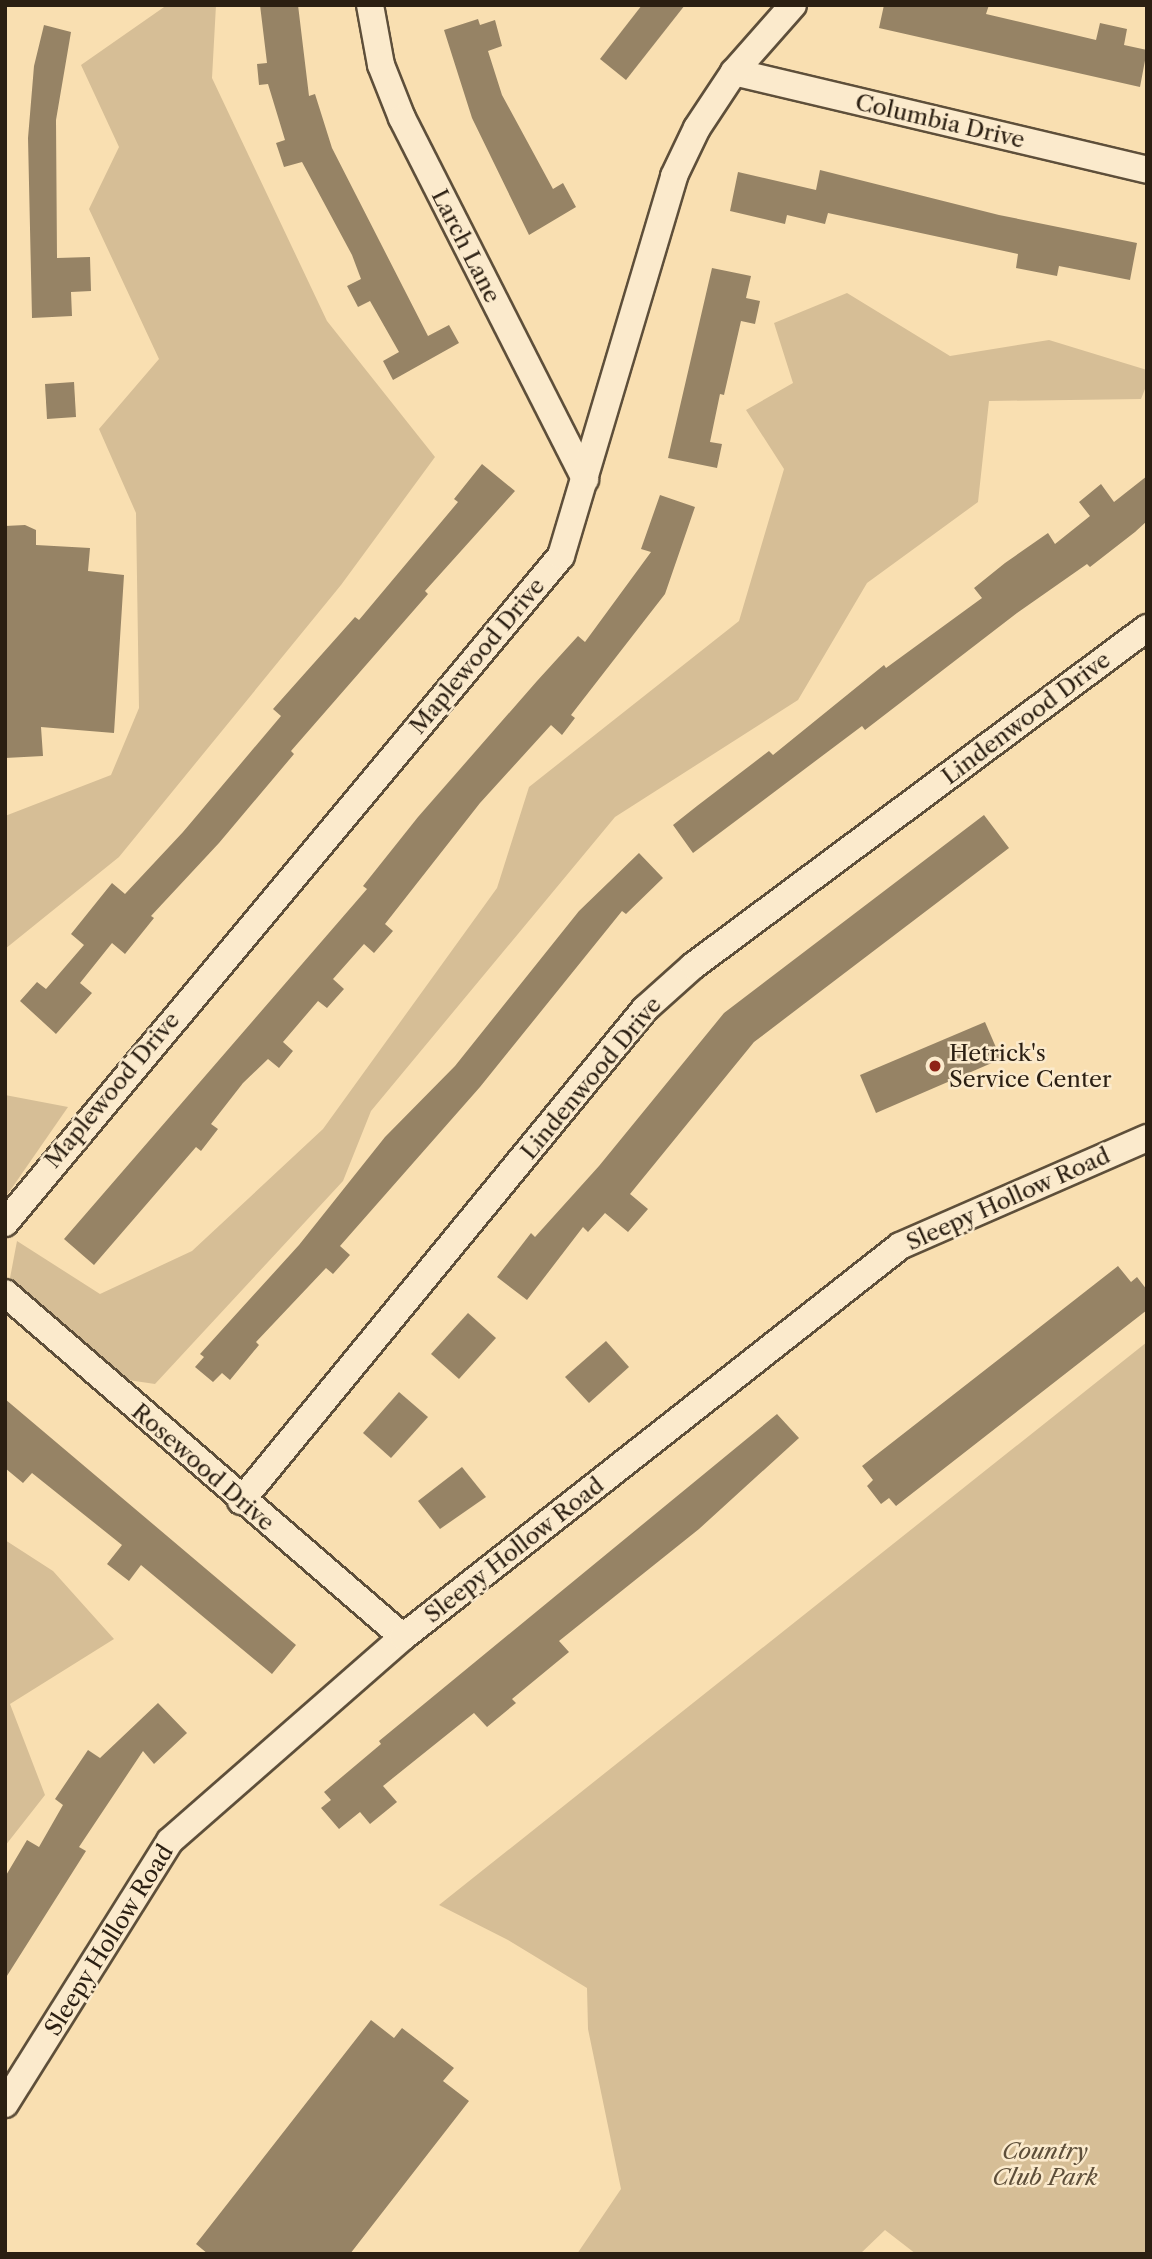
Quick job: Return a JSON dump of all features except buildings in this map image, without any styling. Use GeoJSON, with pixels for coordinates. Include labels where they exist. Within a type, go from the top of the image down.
{"type":"FeatureCollection","features":[{"type":"Feature","properties":{"kind":"street","name":"Larch Lane"},"geometry":{"type":"LineString","coordinates":[[370,5],[381,65],[401,118],[585,479]]}},
{"type":"Feature","properties":{"kind":"street","name":"Maplewood Drive"},"geometry":{"type":"LineString","coordinates":[[5,1223],[561,556],[674,176],[697,128],[734,72],[793,5]]}},
{"type":"Feature","properties":{"kind":"street","name":"Columbia Drive"},"geometry":{"type":"LineString","coordinates":[[734,72],[1147,170]]}},
{"type":"Feature","properties":{"kind":"street","name":"Lindenwood Drive"},"geometry":{"type":"LineString","coordinates":[[241,1501],[645,1009],[693,966],[1147,628]]}},
{"type":"Feature","properties":{"kind":"street","name":"Sleepy Hollow Road"},"geometry":{"type":"LineString","coordinates":[[5,2104],[170,1841],[403,1637],[900,1246],[1147,1138]]}},
{"type":"Feature","properties":{"kind":"street","name":"Rosewood Drive"},"geometry":{"type":"LineString","coordinates":[[5,1293],[241,1501],[403,1637]]}},
{"type":"Feature","properties":{"kind":"green space"},"geometry":{"type":"Polygon","coordinates":[[[167,5],[216,5],[212,78],[327,321],[435,457],[341,585],[119,857],[5,949],[5,816],[111,775],[139,708],[136,513],[99,429],[159,359],[89,209],[119,147],[81,65],[167,5]]]}},
{"type":"Feature","properties":{"kind":"green space"},"geometry":{"type":"Polygon","coordinates":[[[847,293],[950,356],[1049,340],[1147,370],[1147,384],[1141,399],[989,401],[978,502],[867,583],[798,700],[615,817],[371,1111],[343,1181],[155,1384],[128,1380],[10,1278],[17,1241],[100,1294],[192,1251],[323,1129],[497,888],[529,787],[739,621],[784,469],[746,410],[793,383],[774,323],[847,293]]]}},
{"type":"Feature","properties":{"kind":"green space"},"geometry":{"type":"Polygon","coordinates":[[[5,1095],[68,1107],[5,1198],[5,1095]]]}},
{"type":"Feature","properties":{"kind":"green space","name":"Country Club Park"},"geometry":{"type":"Polygon","coordinates":[[[1147,1342],[1147,2254],[916,2254],[885,2230],[860,2254],[577,2254],[621,2189],[588,2029],[587,1988],[508,1940],[439,1905],[1147,1342]]]}},
{"type":"Feature","properties":{"kind":"green space"},"geometry":{"type":"Polygon","coordinates":[[[5,1540],[53,1571],[114,1639],[10,1704],[45,1795],[5,1846],[5,1540]]]}},
{"type":"Feature","properties":{"kind":"place","name":"Hetrick's Service Center"},"geometry":{"type":"Point","coordinates":[935,1066]}}]}
